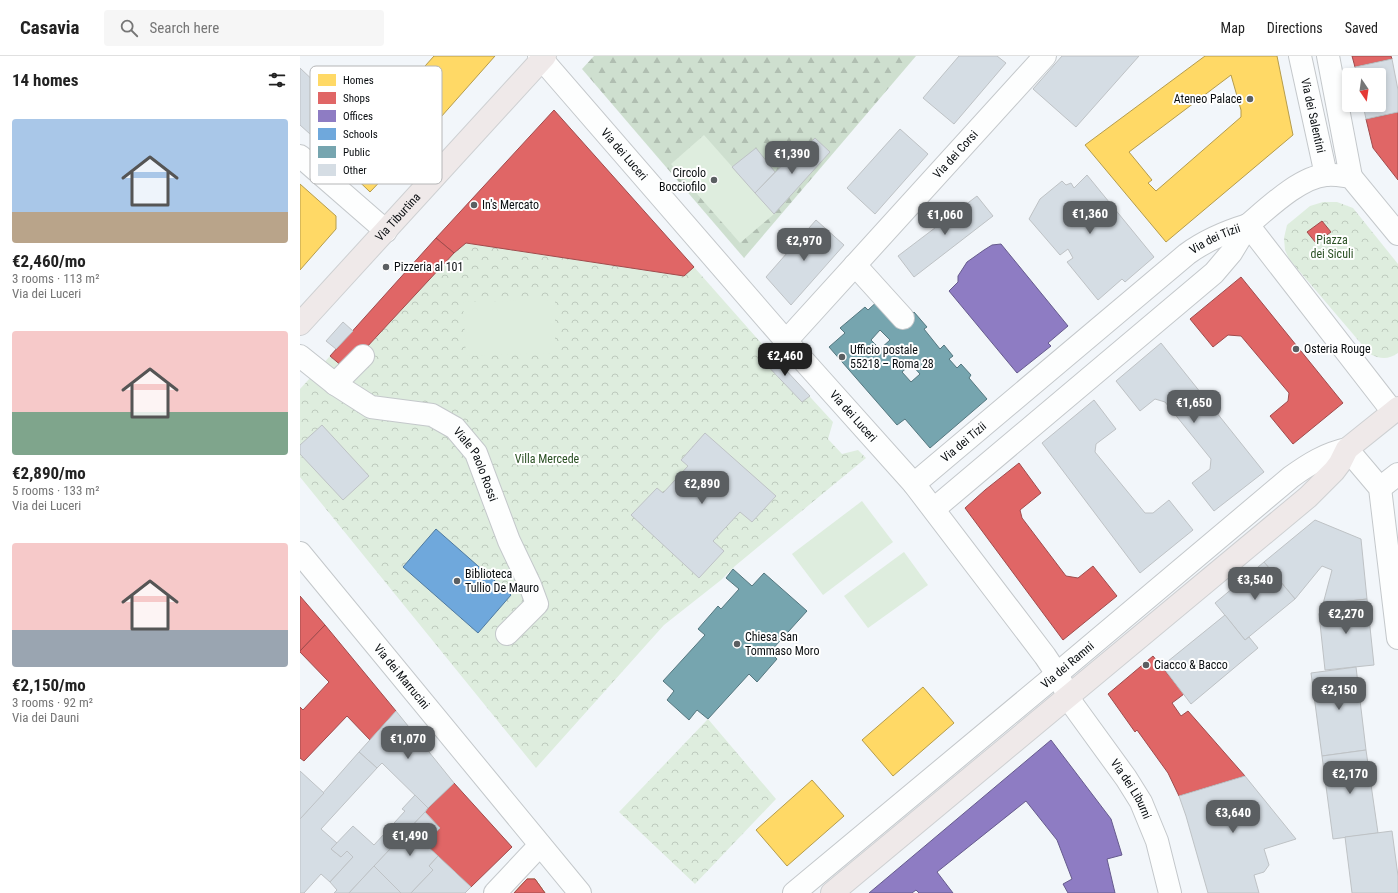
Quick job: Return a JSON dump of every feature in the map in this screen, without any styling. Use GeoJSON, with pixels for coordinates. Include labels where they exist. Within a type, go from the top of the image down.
{"type":"FeatureCollection","features":[{"type":"Feature","properties":{"kind":"main road","name":"Via Tiburtina"},"geometry":{"type":"LineString","coordinates":[[442,169],[542,57]]}},
{"type":"Feature","properties":{"kind":"main road","name":"Via Tiburtina"},"geometry":{"type":"LineString","coordinates":[[300,324],[428,184]]}},
{"type":"Feature","properties":{"kind":"main road","name":"Via dei Ramni"},"geometry":{"type":"LineString","coordinates":[[832,893],[1308,497],[1334,471],[1347,449],[1395,410]]}},
{"type":"Feature","properties":{"kind":"street","name":"Via dei Corsi"},"geometry":{"type":"LineString","coordinates":[[786,341],[1045,56]]}},
{"type":"Feature","properties":{"kind":"street","name":"Via dei Salentini"},"geometry":{"type":"LineString","coordinates":[[1300,56],[1326,174]]}},
{"type":"Feature","properties":{"kind":"street","name":"Via dei Salentini"},"geometry":{"type":"LineString","coordinates":[[1328,56],[1351,177]]}},
{"type":"Feature","properties":{"kind":"street","name":"Via dei Luceri"},"geometry":{"type":"LineString","coordinates":[[542,57],[786,341],[914,484],[1045,656],[1057,674],[1068,696]]}},
{"type":"Feature","properties":{"kind":"street"},"geometry":{"type":"LineString","coordinates":[[300,156],[310,165]]}},
{"type":"Feature","properties":{"kind":"street"},"geometry":{"type":"LineString","coordinates":[[1395,410],[1248,225],[1293,189],[1309,179],[1326,174],[1351,177],[1398,234]]}},
{"type":"Feature","properties":{"kind":"street"},"geometry":{"type":"LineString","coordinates":[[332,184],[386,231]]}},
{"type":"Feature","properties":{"kind":"street","name":"Via dei Tizii"},"geometry":{"type":"LineString","coordinates":[[914,484],[1187,254],[1216,236],[1248,225]]}},
{"type":"Feature","properties":{"kind":"street","name":"Via dei Tizii"},"geometry":{"type":"LineString","coordinates":[[934,509],[1214,273],[1233,250],[1248,225]]}},
{"type":"Feature","properties":{"kind":"street"},"geometry":{"type":"LineString","coordinates":[[855,265],[903,318]]}},
{"type":"Feature","properties":{"kind":"street","name":"Viale Paolo Rossi"},"geometry":{"type":"LineString","coordinates":[[300,356],[335,384],[371,407],[432,415],[456,428],[476,453],[509,541],[538,604],[507,634]]}},
{"type":"Feature","properties":{"kind":"street"},"geometry":{"type":"LineString","coordinates":[[335,384],[363,356]]}},
{"type":"Feature","properties":{"kind":"street"},"geometry":{"type":"LineString","coordinates":[[1347,449],[1380,488],[1398,638]]}},
{"type":"Feature","properties":{"kind":"street","name":"Via dei Ramni"},"geometry":{"type":"LineString","coordinates":[[794,893],[1291,477],[1317,459],[1331,453],[1347,449]]}},
{"type":"Feature","properties":{"kind":"street"},"geometry":{"type":"LineString","coordinates":[[1380,488],[1398,474]]}},
{"type":"Feature","properties":{"kind":"street","name":"Via dei Marrucini"},"geometry":{"type":"LineString","coordinates":[[300,553],[580,893]]}},
{"type":"Feature","properties":{"kind":"street","name":"Via dei Liburni"},"geometry":{"type":"LineString","coordinates":[[1068,696],[1079,714],[1126,778],[1141,802],[1157,842],[1170,893]]}},
{"type":"Feature","properties":{"kind":"street"},"geometry":{"type":"LineString","coordinates":[[495,893],[540,845]]}},
{"type":"Feature","properties":{"kind":"green space"},"geometry":{"type":"Polygon","coordinates":[[[594,56],[916,56],[744,258],[582,69],[594,56]]]}},
{"type":"Feature","properties":{"kind":"green space","name":"Circolo Bocciofilo"},"geometry":{"type":"Polygon","coordinates":[[[704,135],[774,214],[740,243],[671,164],[704,135]]]}},
{"type":"Feature","properties":{"kind":"green space","name":"Piazza dei Siculi"},"geometry":{"type":"Polygon","coordinates":[[[1323,202],[1337,202],[1353,208],[1398,264],[1398,353],[1391,357],[1377,357],[1370,354],[1289,259],[1285,250],[1284,238],[1287,225],[1310,206],[1323,202]]]}},
{"type":"Feature","properties":{"kind":"green space","name":"Villa Mercede"},"geometry":{"type":"Polygon","coordinates":[[[466,243],[684,276],[694,267],[833,422],[828,439],[842,454],[858,450],[866,458],[735,566],[721,580],[664,625],[536,768],[300,477],[300,389],[330,356],[343,367],[353,361],[454,253],[466,243]]]}},
{"type":"Feature","properties":{"kind":"green space"},"geometry":{"type":"Polygon","coordinates":[[[555,300],[555,353],[466,356],[463,302],[555,300]]]}},
{"type":"Feature","properties":{"kind":"green space"},"geometry":{"type":"Polygon","coordinates":[[[862,501],[893,542],[823,595],[792,554],[862,501]]]}},
{"type":"Feature","properties":{"kind":"green space"},"geometry":{"type":"Polygon","coordinates":[[[904,552],[928,585],[868,628],[844,596],[904,552]]]}},
{"type":"Feature","properties":{"kind":"green space"},"geometry":{"type":"Polygon","coordinates":[[[708,719],[776,799],[695,884],[619,812],[708,719]]]}},
{"type":"Feature","properties":{"kind":"building: Homes"},"geometry":{"type":"Polygon","coordinates":[[[434,56],[495,56],[442,116],[442,66],[425,66],[434,56]]]}},
{"type":"Feature","properties":{"kind":"building: Homes"},"geometry":{"type":"Polygon","coordinates":[[[1205,56],[1277,56],[1293,135],[1166,242],[1085,145],[1205,56]],[[1231,75],[1129,152],[1152,180],[1148,183],[1156,191],[1241,117],[1241,110],[1231,75]]]}},
{"type":"Feature","properties":{"kind":"building: Homes"},"geometry":{"type":"Polygon","coordinates":[[[300,184],[336,216],[336,229],[300,270],[300,184]]]}},
{"type":"Feature","properties":{"kind":"building: Homes"},"geometry":{"type":"Polygon","coordinates":[[[362,184],[378,184],[370,192],[362,184]]]}},
{"type":"Feature","properties":{"kind":"building: Homes"},"geometry":{"type":"Polygon","coordinates":[[[923,687],[954,723],[893,776],[862,740],[923,687]]]}},
{"type":"Feature","properties":{"kind":"building: Homes"},"geometry":{"type":"Polygon","coordinates":[[[812,780],[844,816],[787,866],[756,830],[812,780]]]}},
{"type":"Feature","properties":{"kind":"building: Homes"},"geometry":{"type":"Polygon","coordinates":[[[527,879],[535,879],[545,893],[514,893],[527,879]]]}},
{"type":"Feature","properties":{"kind":"building: Shops"},"geometry":{"type":"Polygon","coordinates":[[[1352,56],[1391,56],[1392,59],[1355,67],[1352,56]]]}},
{"type":"Feature","properties":{"kind":"building: Shops"},"geometry":{"type":"Polygon","coordinates":[[[554,110],[694,267],[684,276],[466,243],[454,253],[436,238],[554,110]]]}},
{"type":"Feature","properties":{"kind":"building: Shops"},"geometry":{"type":"Polygon","coordinates":[[[1398,112],[1398,180],[1373,148],[1366,119],[1398,112]]]}},
{"type":"Feature","properties":{"kind":"building: Shops"},"geometry":{"type":"Polygon","coordinates":[[[1322,221],[1331,232],[1316,243],[1307,232],[1322,221]]]}},
{"type":"Feature","properties":{"kind":"building: Shops"},"geometry":{"type":"Polygon","coordinates":[[[436,238],[454,253],[353,362],[343,367],[330,356],[436,238]]]}},
{"type":"Feature","properties":{"kind":"building: Shops"},"geometry":{"type":"Polygon","coordinates":[[[1241,277],[1343,403],[1293,444],[1270,416],[1288,401],[1289,393],[1241,336],[1228,335],[1213,347],[1190,319],[1241,277]]]}},
{"type":"Feature","properties":{"kind":"building: Shops"},"geometry":{"type":"Polygon","coordinates":[[[1019,463],[1041,493],[1020,510],[1022,518],[1066,576],[1078,578],[1093,566],[1117,596],[1063,640],[965,508],[1019,463]]]}},
{"type":"Feature","properties":{"kind":"building: Shops"},"geometry":{"type":"Polygon","coordinates":[[[300,596],[325,625],[300,651],[300,596]]]}},
{"type":"Feature","properties":{"kind":"building: Shops"},"geometry":{"type":"Polygon","coordinates":[[[325,625],[396,711],[370,740],[347,716],[304,761],[300,758],[300,707],[303,710],[329,682],[300,651],[325,625]]]}},
{"type":"Feature","properties":{"kind":"building: Shops"},"geometry":{"type":"Polygon","coordinates":[[[1153,656],[1184,694],[1172,703],[1181,716],[1188,711],[1245,776],[1179,796],[1168,773],[1137,730],[1135,732],[1108,694],[1153,656]]]}},
{"type":"Feature","properties":{"kind":"building: Shops"},"geometry":{"type":"Polygon","coordinates":[[[454,783],[512,847],[471,887],[425,844],[440,828],[424,812],[454,783]]]}},
{"type":"Feature","properties":{"kind":"building: Shops"},"geometry":{"type":"Polygon","coordinates":[[[527,879],[535,879],[545,893],[514,893],[527,879]]]}},
{"type":"Feature","properties":{"kind":"building: Offices"},"geometry":{"type":"Polygon","coordinates":[[[1001,244],[1068,326],[1048,343],[1051,346],[1017,373],[949,291],[958,282],[958,276],[967,262],[992,245],[1001,244]]]}},
{"type":"Feature","properties":{"kind":"building: Offices"},"geometry":{"type":"Polygon","coordinates":[[[1051,740],[1111,819],[1122,855],[1107,859],[1115,893],[1068,893],[1063,884],[1072,879],[1057,840],[1026,801],[937,872],[953,893],[919,893],[916,890],[912,893],[869,893],[1051,740]]]}},
{"type":"Feature","properties":{"kind":"building: Schools","name":"Biblioteca Tullio De Mauro"},"geometry":{"type":"Polygon","coordinates":[[[436,529],[511,595],[478,633],[403,567],[436,529]]]}},
{"type":"Feature","properties":{"kind":"building: Public"},"geometry":{"type":"Polygon","coordinates":[[[881,298],[902,323],[914,312],[927,327],[924,329],[940,349],[944,345],[953,356],[949,359],[957,368],[961,364],[971,375],[969,378],[987,399],[930,448],[905,419],[897,425],[829,347],[845,333],[840,328],[865,307],[868,310],[881,298]],[[880,330],[871,340],[880,349],[890,340],[880,330]],[[911,364],[902,372],[911,382],[920,374],[911,364]]]}},
{"type":"Feature","properties":{"kind":"building: Public","name":"Chiesa San Tommaso Moro"},"geometry":{"type":"Polygon","coordinates":[[[733,569],[752,586],[764,573],[807,611],[770,652],[777,659],[757,682],[749,674],[708,719],[697,710],[689,720],[667,700],[674,691],[663,681],[705,635],[698,629],[718,606],[721,609],[739,589],[726,578],[733,569]]]}},
{"type":"Feature","properties":{"kind":"building: Other"},"geometry":{"type":"Polygon","coordinates":[[[959,56],[997,56],[1006,63],[954,124],[923,98],[959,56]]]}},
{"type":"Feature","properties":{"kind":"building: Other"},"geometry":{"type":"Polygon","coordinates":[[[1062,56],[1139,56],[1076,127],[1033,89],[1062,56]]]}},
{"type":"Feature","properties":{"kind":"building: Other"},"geometry":{"type":"Polygon","coordinates":[[[1392,59],[1398,90],[1398,112],[1366,119],[1364,112],[1386,112],[1386,68],[1355,67],[1392,59]]]}},
{"type":"Feature","properties":{"kind":"building: Other"},"geometry":{"type":"Polygon","coordinates":[[[300,68],[310,77],[310,134],[300,125],[300,68]]]}},
{"type":"Feature","properties":{"kind":"building: Other"},"geometry":{"type":"Polygon","coordinates":[[[900,129],[928,154],[875,214],[847,188],[900,129]]]}},
{"type":"Feature","properties":{"kind":"building: Other"},"geometry":{"type":"Polygon","coordinates":[[[815,138],[830,152],[774,214],[755,193],[800,147],[802,151],[815,138]]]}},
{"type":"Feature","properties":{"kind":"building: Other"},"geometry":{"type":"Polygon","coordinates":[[[756,148],[775,172],[755,193],[732,167],[756,148]]]}},
{"type":"Feature","properties":{"kind":"building: Other"},"geometry":{"type":"Polygon","coordinates":[[[1087,175],[1154,257],[1125,282],[1122,279],[1098,300],[1067,262],[1073,258],[1068,249],[1060,255],[1029,219],[1040,199],[1062,181],[1066,185],[1071,183],[1074,188],[1087,175]]]}},
{"type":"Feature","properties":{"kind":"building: Other"},"geometry":{"type":"Polygon","coordinates":[[[977,196],[993,216],[914,277],[898,256],[977,196]]]}},
{"type":"Feature","properties":{"kind":"building: Other"},"geometry":{"type":"Polygon","coordinates":[[[816,220],[844,245],[791,305],[766,277],[816,220]]]}},
{"type":"Feature","properties":{"kind":"building: Other"},"geometry":{"type":"Polygon","coordinates":[[[343,322],[353,331],[336,349],[326,341],[343,322]]]}},
{"type":"Feature","properties":{"kind":"building: Other"},"geometry":{"type":"Polygon","coordinates":[[[1161,343],[1264,472],[1214,511],[1192,483],[1210,469],[1211,459],[1165,402],[1155,399],[1140,411],[1116,381],[1161,343]]]}},
{"type":"Feature","properties":{"kind":"building: Other"},"geometry":{"type":"Polygon","coordinates":[[[769,352],[810,396],[802,402],[761,359],[769,352]]]}},
{"type":"Feature","properties":{"kind":"building: Other"},"geometry":{"type":"Polygon","coordinates":[[[1094,400],[1116,429],[1096,444],[1095,452],[1145,513],[1153,513],[1169,500],[1193,530],[1140,573],[1042,443],[1094,400]]]}},
{"type":"Feature","properties":{"kind":"building: Other"},"geometry":{"type":"Polygon","coordinates":[[[322,425],[369,476],[343,500],[300,454],[300,445],[322,425]]]}},
{"type":"Feature","properties":{"kind":"building: Other"},"geometry":{"type":"Polygon","coordinates":[[[705,433],[776,496],[752,522],[740,512],[713,541],[724,551],[699,578],[631,515],[657,488],[663,493],[688,466],[681,460],[705,433]]]}},
{"type":"Feature","properties":{"kind":"building: Other"},"geometry":{"type":"Polygon","coordinates":[[[1315,520],[1361,539],[1367,599],[1323,604],[1332,570],[1322,566],[1295,599],[1264,562],[1315,520]]]}},
{"type":"Feature","properties":{"kind":"building: Other"},"geometry":{"type":"Polygon","coordinates":[[[1264,562],[1295,599],[1245,640],[1215,603],[1264,562]]]}},
{"type":"Feature","properties":{"kind":"building: Other"},"geometry":{"type":"Polygon","coordinates":[[[1367,599],[1374,665],[1325,670],[1319,614],[1323,604],[1367,599]]]}},
{"type":"Feature","properties":{"kind":"building: Other"},"geometry":{"type":"Polygon","coordinates":[[[1225,615],[1245,640],[1249,637],[1258,648],[1191,704],[1162,666],[1225,615]]]}},
{"type":"Feature","properties":{"kind":"building: Other"},"geometry":{"type":"Polygon","coordinates":[[[1356,667],[1366,750],[1322,756],[1311,673],[1356,667]]]}},
{"type":"Feature","properties":{"kind":"building: Other"},"geometry":{"type":"Polygon","coordinates":[[[396,711],[454,783],[428,808],[382,763],[377,768],[359,752],[396,711]]]}},
{"type":"Feature","properties":{"kind":"building: Other"},"geometry":{"type":"Polygon","coordinates":[[[1366,750],[1378,833],[1333,839],[1322,756],[1366,750]]]}},
{"type":"Feature","properties":{"kind":"building: Other"},"geometry":{"type":"Polygon","coordinates":[[[359,752],[377,768],[321,829],[337,843],[331,849],[341,857],[347,851],[353,857],[330,882],[321,874],[304,893],[300,893],[300,819],[359,752]]]}},
{"type":"Feature","properties":{"kind":"building: Other"},"geometry":{"type":"Polygon","coordinates":[[[300,771],[324,793],[300,819],[300,771]]]}},
{"type":"Feature","properties":{"kind":"building: Other"},"geometry":{"type":"Polygon","coordinates":[[[1245,776],[1296,839],[1264,849],[1269,865],[1264,872],[1254,875],[1259,893],[1208,893],[1179,796],[1245,776]]]}},
{"type":"Feature","properties":{"kind":"building: Other"},"geometry":{"type":"Polygon","coordinates":[[[415,795],[428,808],[425,812],[349,893],[334,893],[337,890],[330,882],[353,857],[347,851],[341,857],[331,849],[353,826],[374,845],[405,811],[402,809],[415,795]]]}},
{"type":"Feature","properties":{"kind":"building: Other"},"geometry":{"type":"Polygon","coordinates":[[[425,812],[440,828],[425,844],[438,856],[429,866],[433,870],[411,893],[401,893],[374,866],[425,812]]]}},
{"type":"Feature","properties":{"kind":"building: Other"},"geometry":{"type":"Polygon","coordinates":[[[1392,831],[1398,876],[1398,893],[1352,893],[1345,837],[1392,831]]]}},
{"type":"Feature","properties":{"kind":"building: Other"},"geometry":{"type":"Polygon","coordinates":[[[438,856],[471,887],[465,893],[411,893],[433,870],[429,866],[438,856]]]}},
{"type":"Feature","properties":{"kind":"building: Other"},"geometry":{"type":"Polygon","coordinates":[[[374,866],[401,893],[349,893],[374,866]]]}},
{"type":"Feature","properties":{"kind":"place","name":"Ateneo Palace"},"geometry":{"type":"Point","coordinates":[1250,99]}},
{"type":"Feature","properties":{"kind":"place","name":"Circolo Bocciofilo"},"geometry":{"type":"Point","coordinates":[714,180]}},
{"type":"Feature","properties":{"kind":"place","name":"In's Mercato"},"geometry":{"type":"Point","coordinates":[474,205]}},
{"type":"Feature","properties":{"kind":"place","name":"Pizzeria al 101"},"geometry":{"type":"Point","coordinates":[386,267]}},
{"type":"Feature","properties":{"kind":"place","name":"Osteria Rouge"},"geometry":{"type":"Point","coordinates":[1296,349]}},
{"type":"Feature","properties":{"kind":"place","name":"Ufficio postale 55218 – Roma 28"},"geometry":{"type":"Point","coordinates":[842,357]}},
{"type":"Feature","properties":{"kind":"place","name":"Biblioteca Tullio De Mauro"},"geometry":{"type":"Point","coordinates":[457,581]}},
{"type":"Feature","properties":{"kind":"place","name":"Chiesa San Tommaso Moro"},"geometry":{"type":"Point","coordinates":[737,644]}},
{"type":"Feature","properties":{"kind":"place","name":"Ciacco & Bacco"},"geometry":{"type":"Point","coordinates":[1146,665]}}]}
